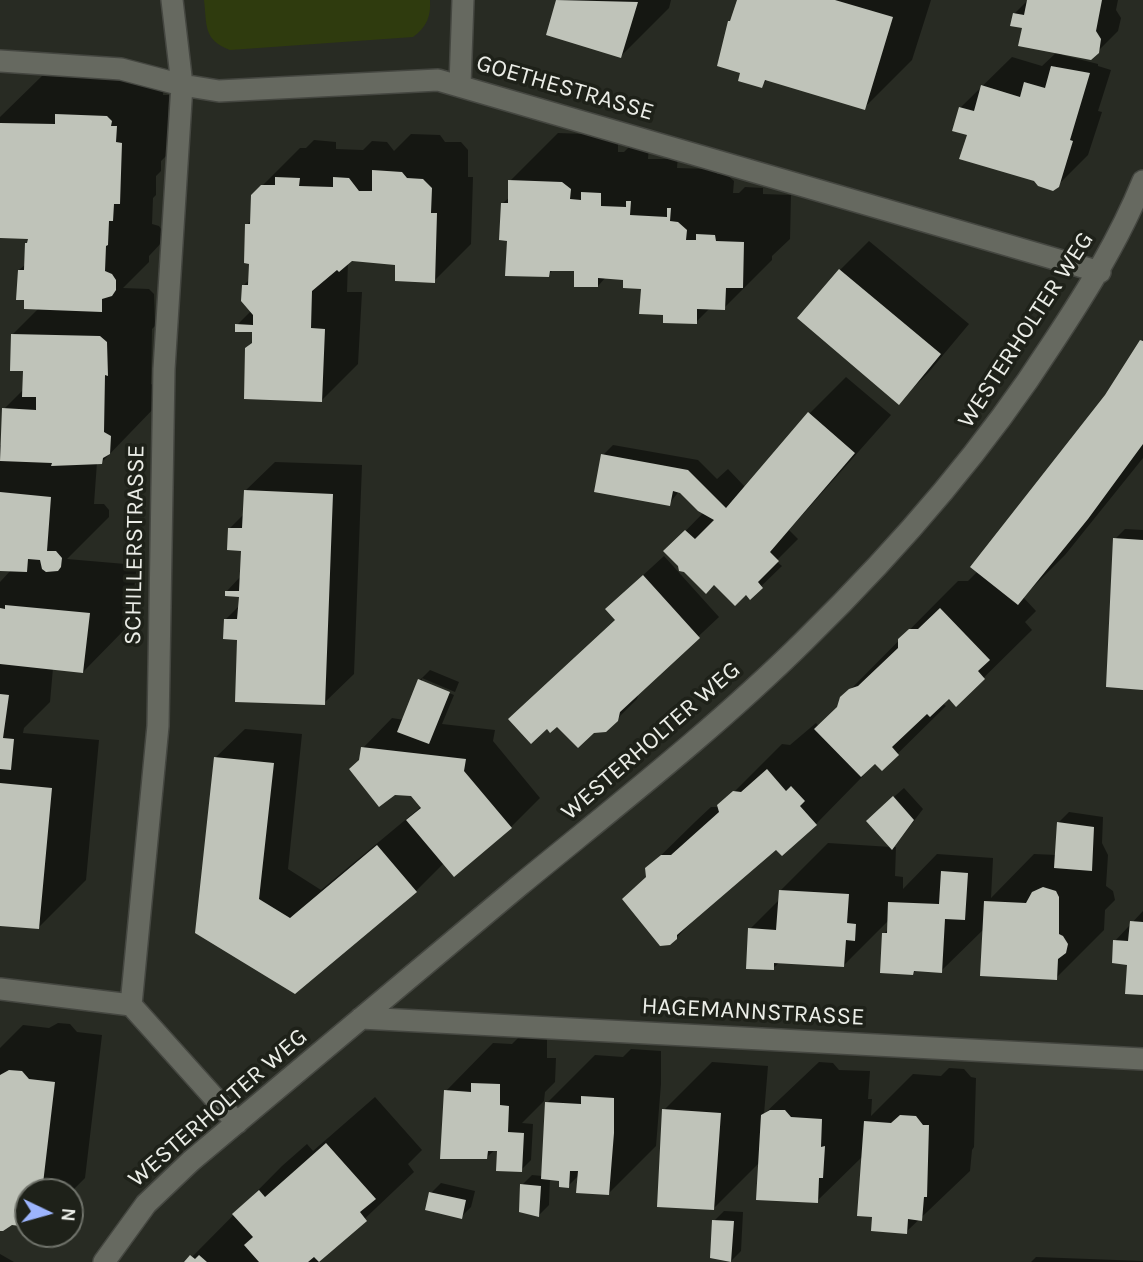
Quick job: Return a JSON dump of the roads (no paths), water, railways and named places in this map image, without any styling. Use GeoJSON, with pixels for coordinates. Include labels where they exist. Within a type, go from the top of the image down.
{"type":"FeatureCollection","features":[{"type":"Feature","properties":{"kind":"street","name":"SCHILLERSTRASSE"},"geometry":{"type":"LineString","coordinates":[[131,1005],[159,726],[164,369],[182,85],[172,0]]}},
{"type":"Feature","properties":{"kind":"street"},"geometry":{"type":"LineString","coordinates":[[460,85],[463,0]]}},
{"type":"Feature","properties":{"kind":"street","name":"GOETHESTRASSE"},"geometry":{"type":"LineString","coordinates":[[0,61],[121,69],[182,85],[219,91],[438,80],[1100,272]]}},
{"type":"Feature","properties":{"kind":"street","name":"WESTERHOLTER WEG"},"geometry":{"type":"LineString","coordinates":[[104,1262],[146,1204],[191,1161],[677,755],[804,641],[895,546],[973,457],[1028,381],[1100,272],[1127,222],[1143,181]]}},
{"type":"Feature","properties":{"kind":"street"},"geometry":{"type":"LineString","coordinates":[[0,989],[131,1005],[237,1124]]}},
{"type":"Feature","properties":{"kind":"street","name":"HAGEMANNSTRASSE"},"geometry":{"type":"LineString","coordinates":[[361,1018],[1143,1059]]}}]}
